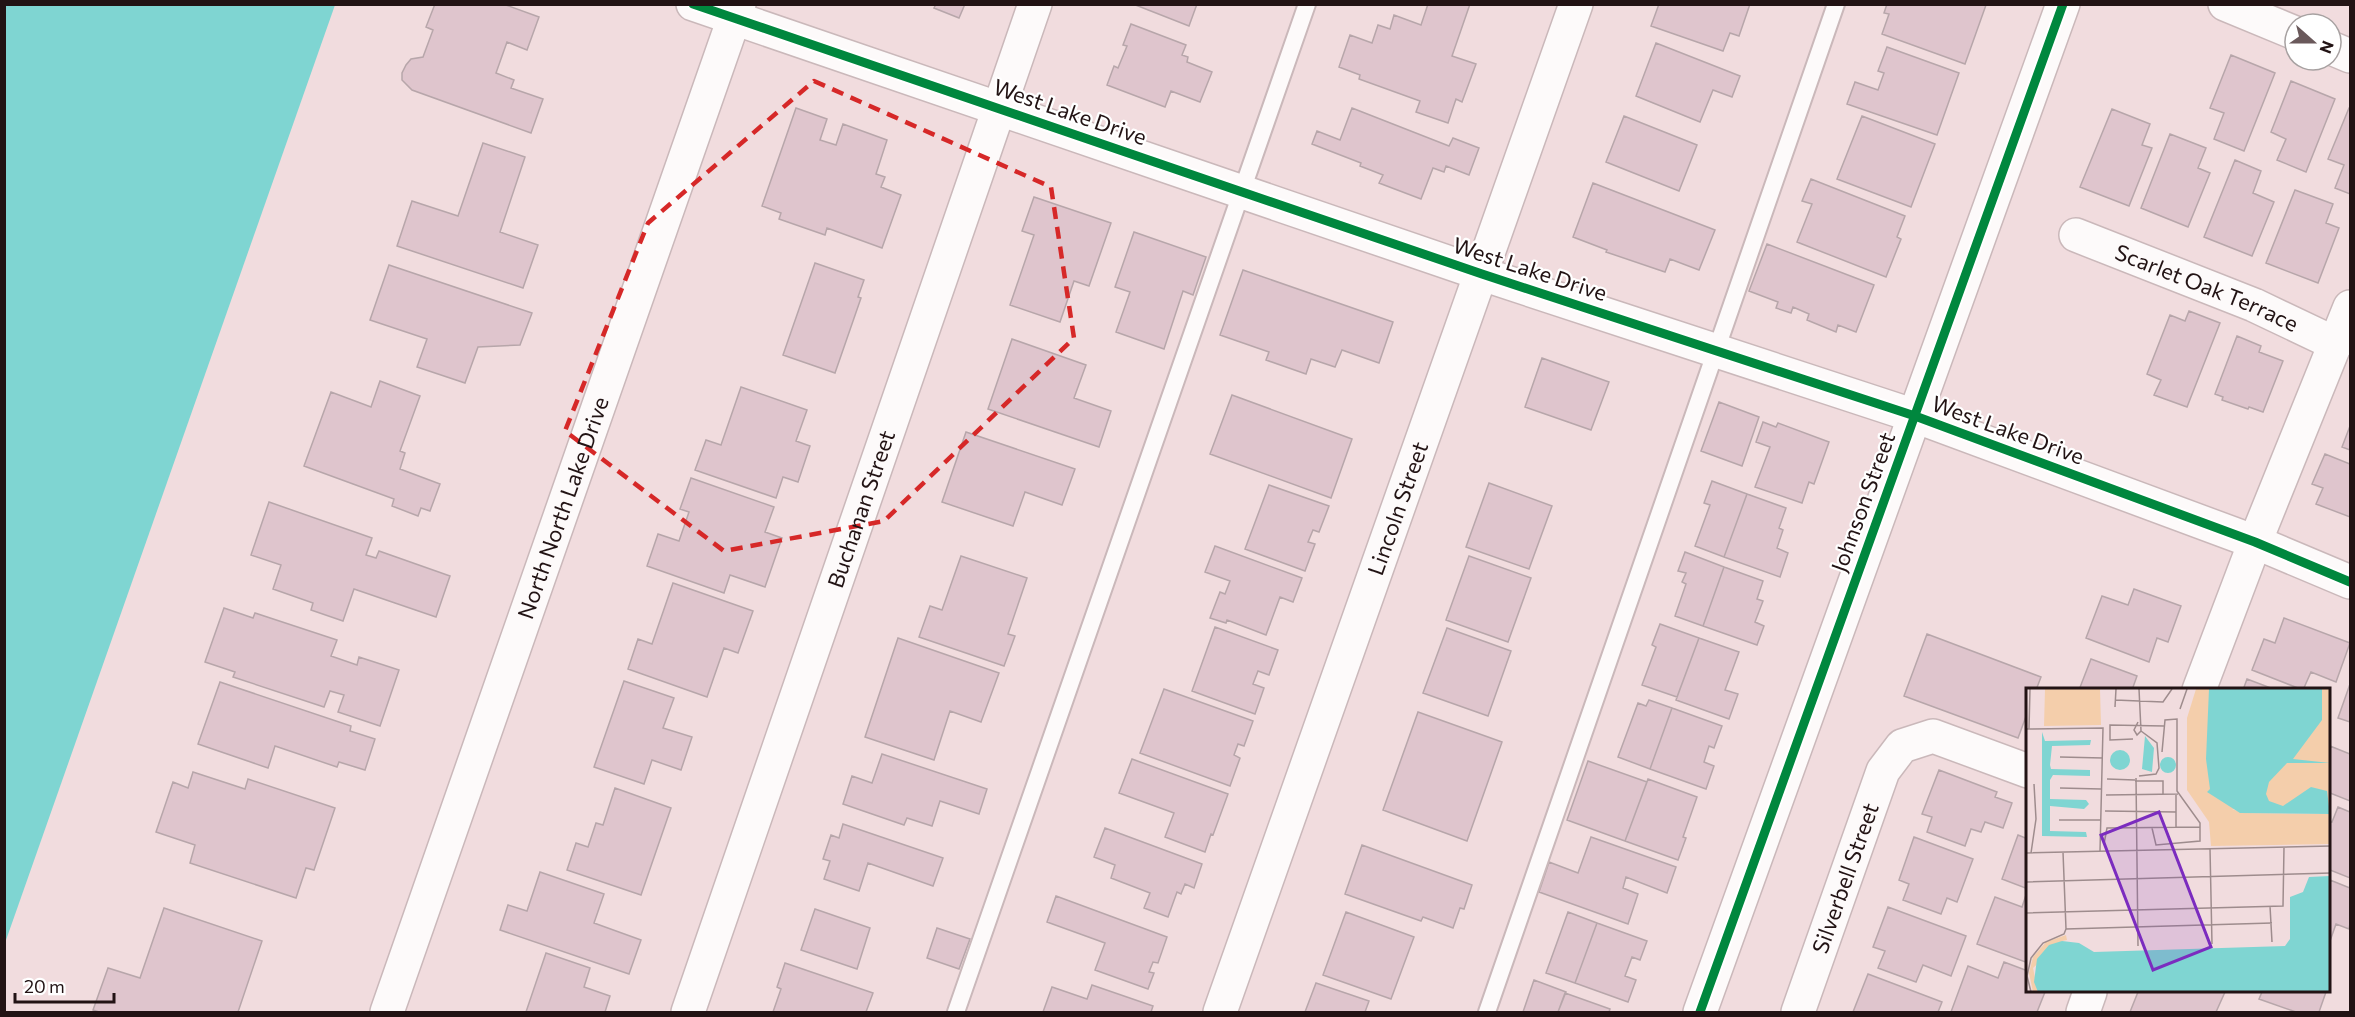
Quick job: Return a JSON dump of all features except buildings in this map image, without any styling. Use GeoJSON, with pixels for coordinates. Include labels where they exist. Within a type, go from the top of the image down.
{"type":"FeatureCollection","features":[{"type":"Feature","properties":{"kind":"street","name":"West Lake Drive"},"geometry":{"type":"LineString","coordinates":[[693,4],[736,12],[999,108],[1242,192],[1482,274],[1915,416],[2255,542],[2350,582]]}},
{"type":"Feature","properties":{"kind":"street","name":"Buchanan Street"},"geometry":{"type":"LineString","coordinates":[[688,1012],[1035,4]]}},
{"type":"Feature","properties":{"kind":"street","name":"Lincoln Street"},"geometry":{"type":"LineString","coordinates":[[1220,1012],[1576,4]]}},
{"type":"Feature","properties":{"kind":"street","name":"Johnson Street"},"geometry":{"type":"LineString","coordinates":[[1700,1012],[2063,4]]}},
{"type":"Feature","properties":{"kind":"street"},"geometry":{"type":"LineString","coordinates":[[2225,4],[2283,28]]}},
{"type":"Feature","properties":{"kind":"street","name":"North North Lake Drive"},"geometry":{"type":"LineString","coordinates":[[387,1012],[736,12]]}},
{"type":"Feature","properties":{"kind":"street","name":"Scarlet Oak Terrace"},"geometry":{"type":"LineString","coordinates":[[2076,235],[2254,305],[2336,344]]}},
{"type":"Feature","properties":{"kind":"street"},"geometry":{"type":"LineString","coordinates":[[2200,688],[2255,542],[2350,307]]}},
{"type":"Feature","properties":{"kind":"street","name":"Silverbell Street"},"geometry":{"type":"LineString","coordinates":[[1798,1012],[1883,771],[1902,746],[1933,736],[2026,770]]}},
{"type":"Feature","properties":{"kind":"street"},"geometry":{"type":"LineString","coordinates":[[2083,1012],[2090,993]]}},
{"type":"Feature","properties":{"kind":"lane"},"geometry":{"type":"LineString","coordinates":[[956,1012],[1307,4]]}},
{"type":"Feature","properties":{"kind":"lane"},"geometry":{"type":"LineString","coordinates":[[1487,1012],[1836,4]]}},
{"type":"Feature","properties":{"kind":"highlighted area"},"geometry":{"type":"Polygon","coordinates":[[[814,81],[1051,187],[1074,338],[884,521],[724,551],[565,431],[648,223],[814,81]]]}},
{"type":"Feature","properties":{"kind":"water"},"geometry":{"type":"Polygon","coordinates":[[[4,5],[335,5],[5,943],[4,5]]]}},
{"type":"Feature","properties":{"kind":"cycle path"},"geometry":{"type":"LineString","coordinates":[[693,4],[1482,274],[1915,416],[2255,542],[2350,582]]}},
{"type":"Feature","properties":{"kind":"cycle path"},"geometry":{"type":"LineString","coordinates":[[1700,1012],[2063,4]]}}]}
